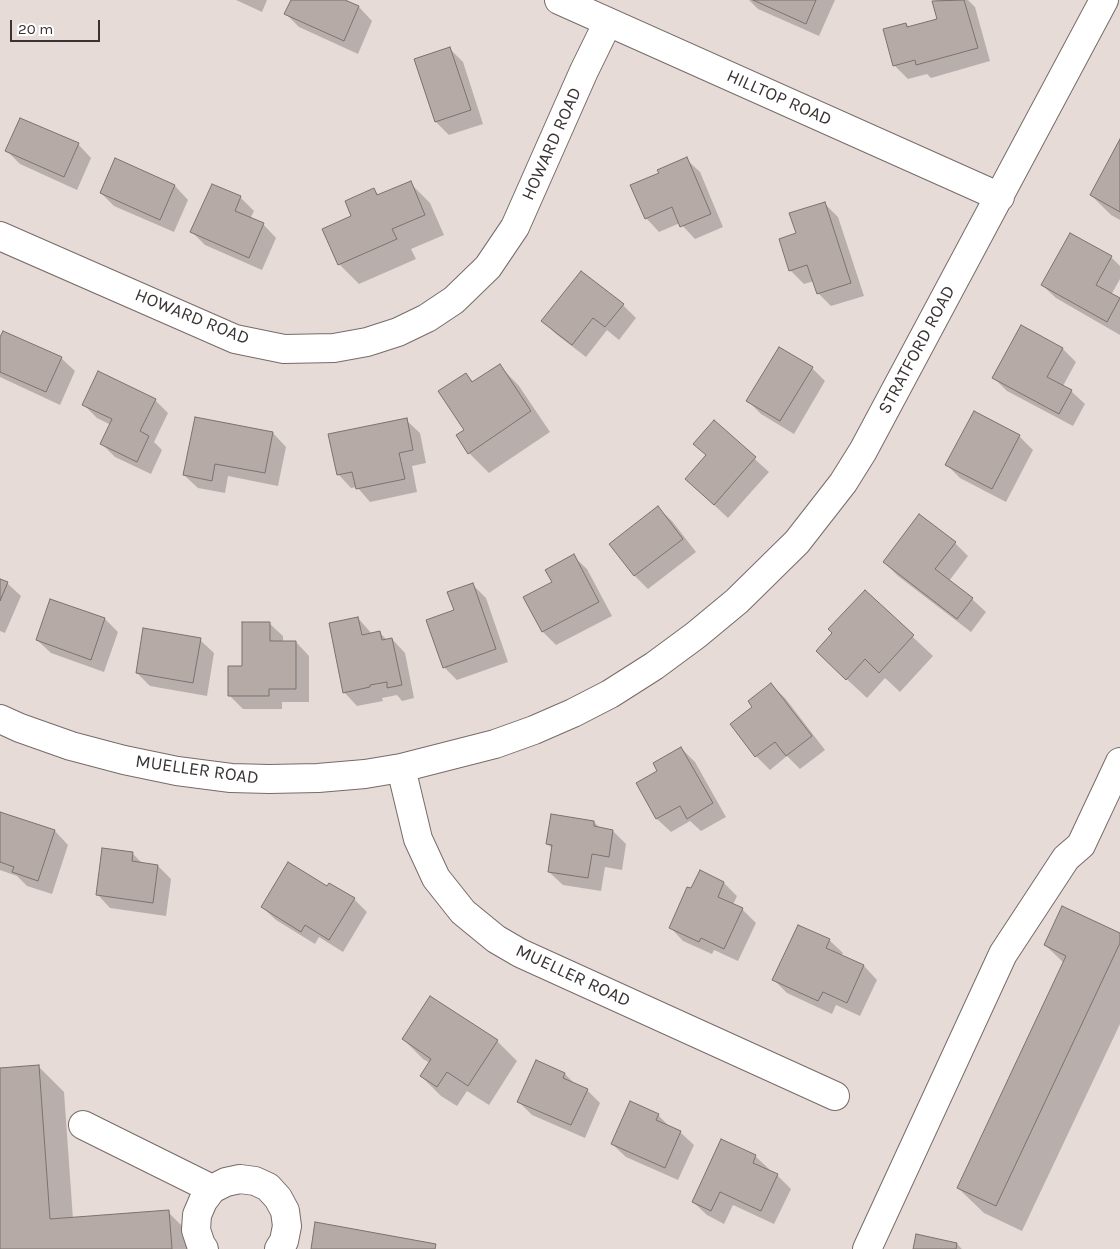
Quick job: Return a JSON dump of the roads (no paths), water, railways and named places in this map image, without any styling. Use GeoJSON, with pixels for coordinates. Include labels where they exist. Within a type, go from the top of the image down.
{"type":"FeatureCollection","features":[{"type":"Feature","properties":{"kind":"street","name":"HILLTOP ROAD"},"geometry":{"type":"LineString","coordinates":[[559,0],[1000,197]]}},
{"type":"Feature","properties":{"kind":"street","name":"STRATFORD ROAD"},"geometry":{"type":"LineString","coordinates":[[671,654],[737,601],[797,542],[837,491],[863,451],[1104,0]]}},
{"type":"Feature","properties":{"kind":"street","name":"HOWARD ROAD"},"geometry":{"type":"LineString","coordinates":[[0,236],[235,339],[284,349],[334,348],[367,342],[398,332],[427,318],[454,300],[488,267],[515,227],[584,71],[608,22]]}},
{"type":"Feature","properties":{"kind":"street","name":"MUELLER ROAD"},"geometry":{"type":"LineString","coordinates":[[0,719],[72,746],[124,760],[177,771],[232,778],[269,780],[366,774],[401,768],[495,744],[534,730],[610,694],[671,654]]}},
{"type":"Feature","properties":{"kind":"street"},"geometry":{"type":"LineString","coordinates":[[867,1249],[1004,954],[1066,858],[1081,845],[1120,762]]}},
{"type":"Feature","properties":{"kind":"street","name":"MUELLER ROAD"},"geometry":{"type":"LineString","coordinates":[[401,768],[418,839],[436,878],[463,912],[496,939],[520,953],[835,1096]]}},
{"type":"Feature","properties":{"kind":"street"},"geometry":{"type":"LineString","coordinates":[[83,1125],[212,1189]]}},
{"type":"Feature","properties":{"kind":"street"},"geometry":{"type":"LineString","coordinates":[[204,1249],[200,1245],[196,1230],[197,1215],[203,1201],[212,1189],[226,1182],[240,1179],[255,1181],[268,1187],[278,1198],[285,1211],[287,1226],[284,1241],[279,1249]]}}]}
